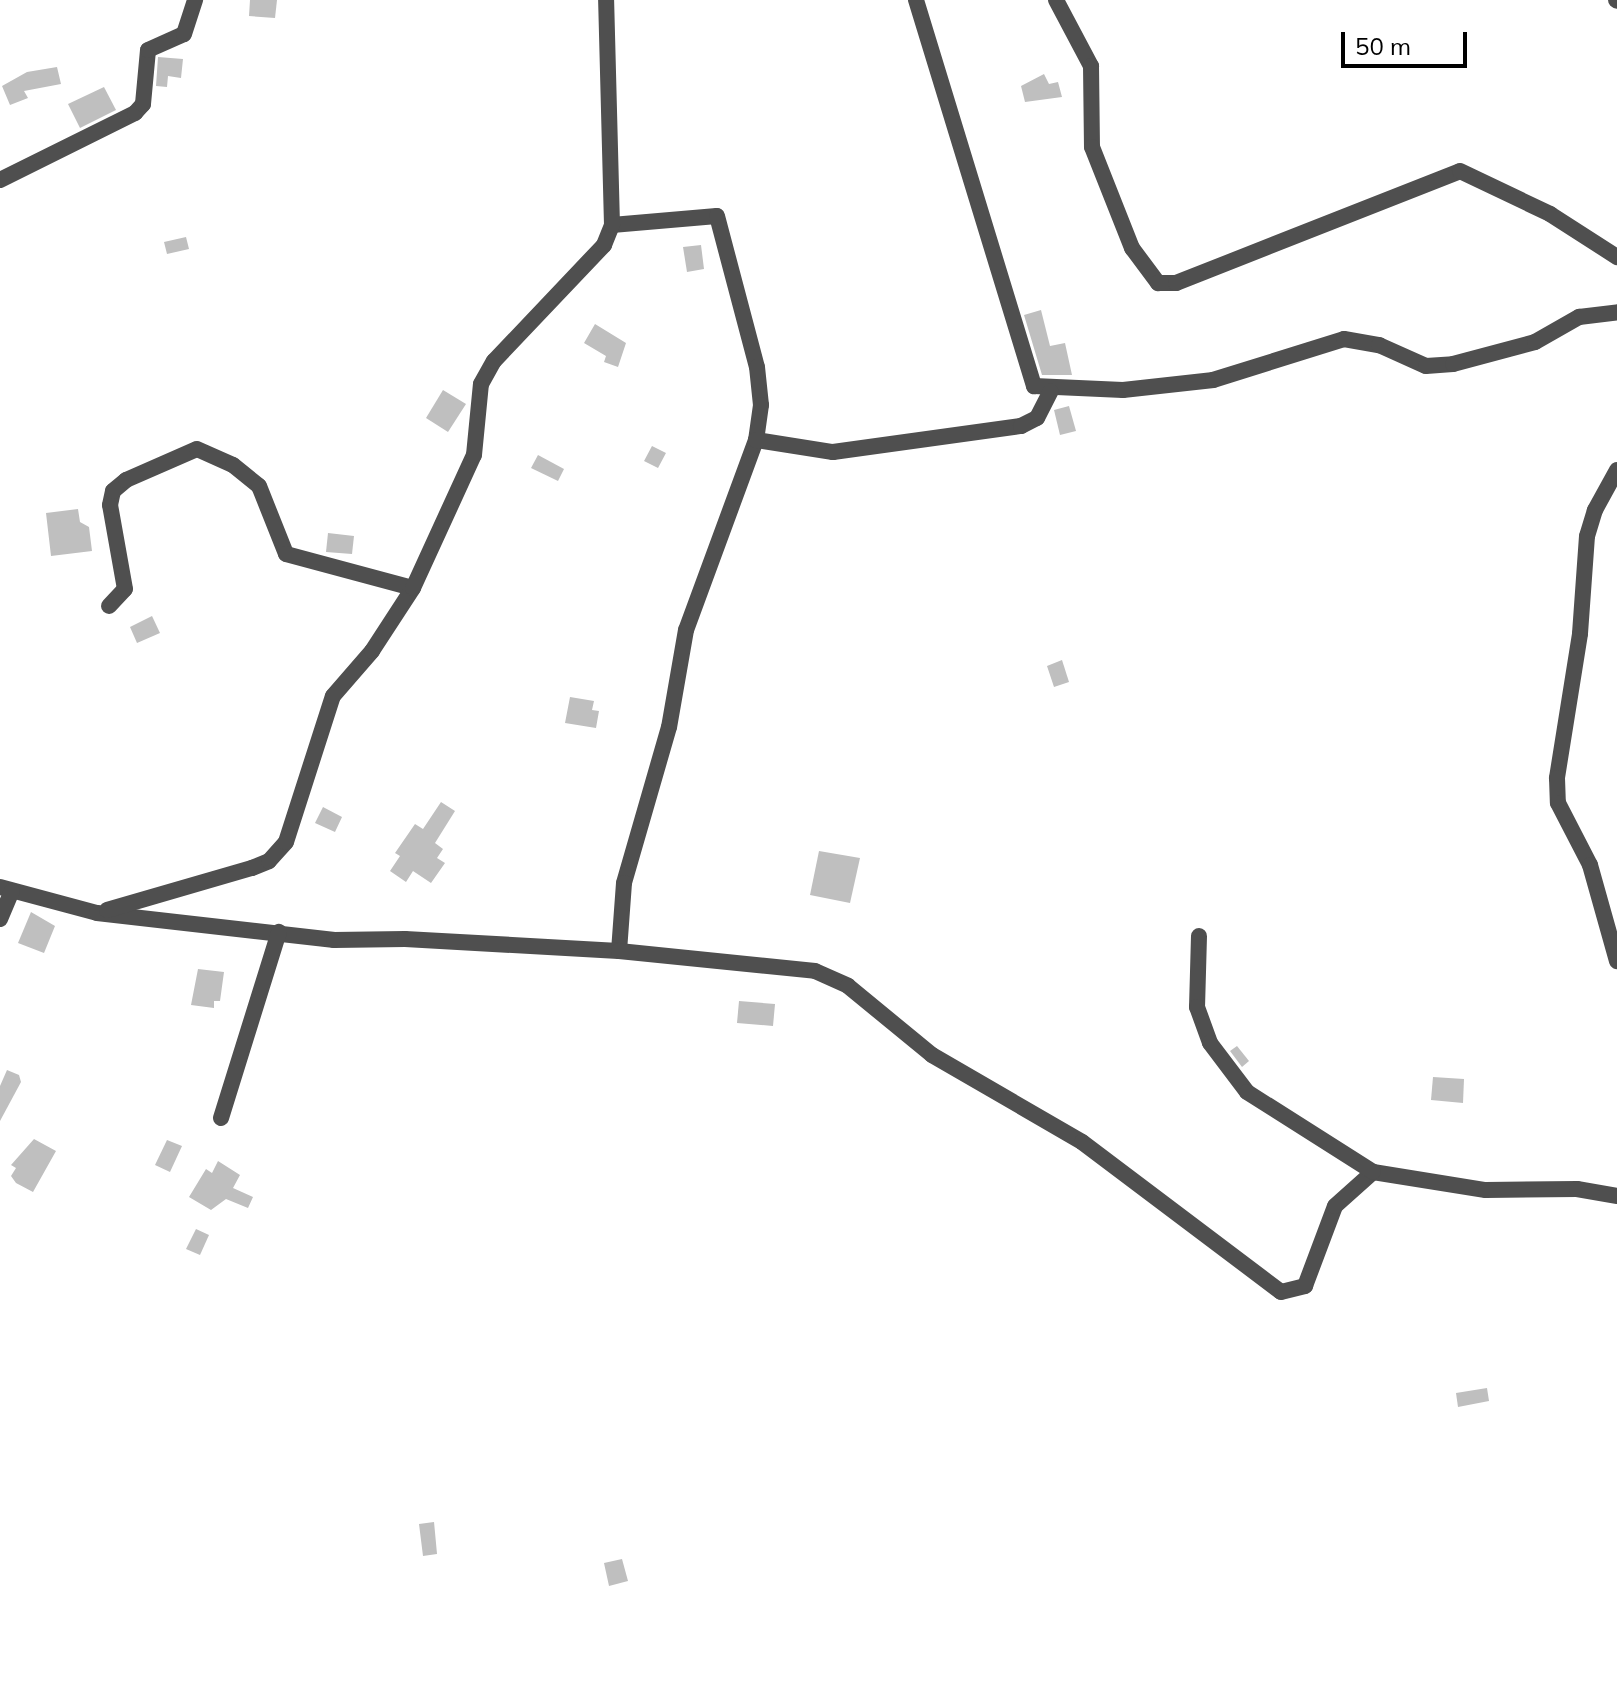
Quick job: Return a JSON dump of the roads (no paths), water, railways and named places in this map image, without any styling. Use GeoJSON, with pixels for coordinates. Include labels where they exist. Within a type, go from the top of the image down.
{"type":"FeatureCollection","features":[{"type":"Feature","properties":{"kind":"street"},"geometry":{"type":"LineString","coordinates":[[0,180],[135,113],[143,104],[148,50],[184,34],[195,0]]}},
{"type":"Feature","properties":{"kind":"street"},"geometry":{"type":"LineString","coordinates":[[97,913],[269,861],[286,842],[333,696],[372,651],[413,588],[474,455],[481,384],[494,361],[582,274],[612,225],[606,0]]}},
{"type":"Feature","properties":{"kind":"street"},"geometry":{"type":"LineString","coordinates":[[916,0],[1031,382],[1051,391],[1213,380],[1344,339],[1379,345],[1426,366],[1453,364],[1535,342],[1579,317],[1617,312]]}},
{"type":"Feature","properties":{"kind":"street"},"geometry":{"type":"LineString","coordinates":[[1056,0],[1091,66],[1092,147],[1132,248],[1158,283],[1176,283],[1460,171],[1550,214],[1617,257]]}},
{"type":"Feature","properties":{"kind":"street"},"geometry":{"type":"LineString","coordinates":[[612,225],[717,216],[757,367],[761,405],[756,440],[686,630],[669,727],[624,883],[619,951]]}},
{"type":"Feature","properties":{"kind":"street"},"geometry":{"type":"LineString","coordinates":[[756,440],[833,452],[1021,426],[1037,418],[1051,391]]}},
{"type":"Feature","properties":{"kind":"street"},"geometry":{"type":"LineString","coordinates":[[109,606],[125,589],[110,505],[113,491],[126,480],[197,449],[233,465],[259,486],[286,554],[413,588]]}},
{"type":"Feature","properties":{"kind":"street"},"geometry":{"type":"LineString","coordinates":[[1617,470],[1587,536],[1580,634],[1557,778],[1558,803],[1590,865],[1617,961]]}},
{"type":"Feature","properties":{"kind":"street"},"geometry":{"type":"LineString","coordinates":[[0,919],[6,889],[97,913],[334,940],[405,939],[793,965],[848,986],[932,1055],[1082,1142],[1281,1292],[1305,1286],[1335,1206],[1373,1172]]}},
{"type":"Feature","properties":{"kind":"street"},"geometry":{"type":"LineString","coordinates":[[221,1118],[279,932]]}},
{"type":"Feature","properties":{"kind":"street"},"geometry":{"type":"LineString","coordinates":[[1199,936],[1197,1007],[1210,1043],[1247,1092],[1373,1172],[1486,1190],[1577,1189],[1617,1196]]}}]}
